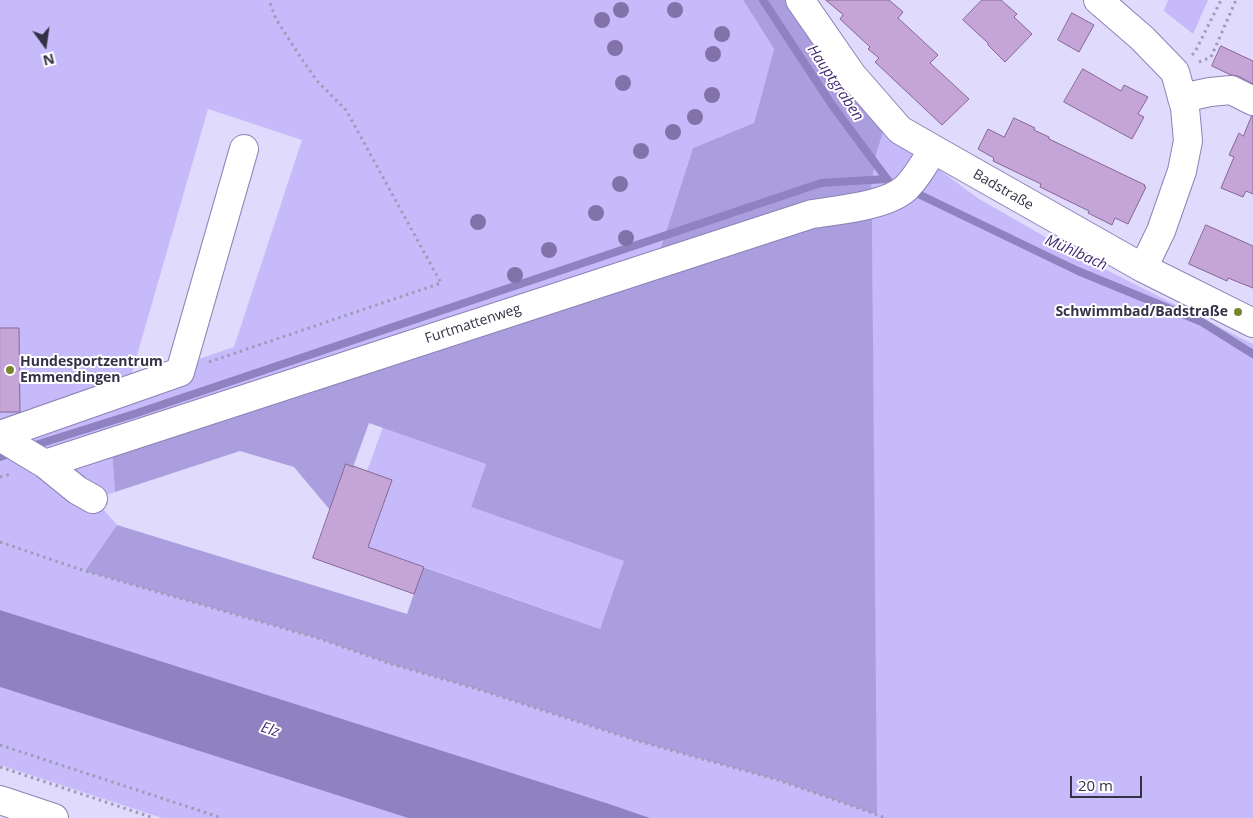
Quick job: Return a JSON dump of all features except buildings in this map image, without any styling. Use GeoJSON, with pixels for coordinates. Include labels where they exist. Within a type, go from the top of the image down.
{"type":"FeatureCollection","features":[{"type":"Feature","properties":{"kind":"street","name":"Badstraße"},"geometry":{"type":"LineString","coordinates":[[800,0],[852,75],[900,130],[928,158],[1253,323]]}},
{"type":"Feature","properties":{"kind":"street"},"geometry":{"type":"LineString","coordinates":[[1098,0],[1142,38],[1175,72],[1185,108],[1188,142],[1182,171],[1161,231],[1143,268]]}},
{"type":"Feature","properties":{"kind":"street"},"geometry":{"type":"LineString","coordinates":[[1182,98],[1231,90],[1253,101]]}},
{"type":"Feature","properties":{"kind":"street"},"geometry":{"type":"LineString","coordinates":[[2,438],[180,372],[244,149]]}},
{"type":"Feature","properties":{"kind":"street","name":"Furtmattenweg"},"geometry":{"type":"LineString","coordinates":[[38,460],[812,214],[869,204],[893,197],[905,189],[928,158]]}},
{"type":"Feature","properties":{"kind":"street"},"geometry":{"type":"LineString","coordinates":[[2,438],[38,460],[77,490],[93,499]]}},
{"type":"Feature","properties":{"kind":"street"},"geometry":{"type":"LineString","coordinates":[[0,800],[54,818]]}},
{"type":"Feature","properties":{"kind":"path"},"geometry":{"type":"LineString","coordinates":[[180,372],[441,283],[346,110],[318,82],[303,61],[276,19],[269,0]]}},
{"type":"Feature","properties":{"kind":"path"},"geometry":{"type":"LineString","coordinates":[[1175,72],[1195,52],[1221,0]]}},
{"type":"Feature","properties":{"kind":"path"},"geometry":{"type":"LineString","coordinates":[[1175,72],[1211,57],[1236,0]]}},
{"type":"Feature","properties":{"kind":"path"},"geometry":{"type":"LineString","coordinates":[[0,542],[85,571],[320,640],[634,740],[774,780],[886,818]]}},
{"type":"Feature","properties":{"kind":"path"},"geometry":{"type":"LineString","coordinates":[[0,745],[222,818]]}},
{"type":"Feature","properties":{"kind":"path"},"geometry":{"type":"LineString","coordinates":[[0,767],[154,818]]}},
{"type":"Feature","properties":{"kind":"shaded area"},"geometry":{"type":"Polygon","coordinates":[[[0,0],[743,0],[774,49],[754,123],[693,148],[652,275],[112,451],[115,492],[94,499],[117,525],[85,571],[320,639],[391,664],[480,690],[634,740],[778,780],[876,815],[872,220],[869,204],[876,155],[884,129],[979,199],[1077,255],[1253,344],[1253,818],[650,818],[0,610],[0,0]],[[208,109],[129,383],[234,347],[302,140],[208,109]]]}},
{"type":"Feature","properties":{"kind":"shaded area"},"geometry":{"type":"Polygon","coordinates":[[[743,0],[786,0],[884,129],[876,155],[869,204],[872,220],[877,815],[778,780],[634,740],[480,690],[391,664],[320,639],[85,571],[117,525],[407,614],[423,567],[600,629],[624,561],[471,507],[486,464],[369,423],[353,467],[346,464],[330,510],[294,467],[240,451],[115,492],[112,451],[652,275],[693,148],[754,123],[774,49],[743,0]]]}},
{"type":"Feature","properties":{"kind":"shaded area"},"geometry":{"type":"Polygon","coordinates":[[[1168,0],[1208,0],[1193,34],[1164,11],[1168,0]]]}},
{"type":"Feature","properties":{"kind":"shaded area"},"geometry":{"type":"Polygon","coordinates":[[[383,427],[486,464],[471,507],[625,561],[600,629],[368,547],[392,480],[367,471],[383,427]]]}},
{"type":"Feature","properties":{"kind":"shaded area"},"geometry":{"type":"Polygon","coordinates":[[[0,687],[408,818],[162,818],[0,765],[0,687]]]}},
{"type":"Feature","properties":{"kind":"water","name":"Elz"},"geometry":{"type":"Polygon","coordinates":[[[0,610],[650,818],[408,818],[0,687],[0,610]]]}},
{"type":"Feature","properties":{"kind":"waterway","name":"Hauptgraben"},"geometry":{"type":"LineString","coordinates":[[763,0],[832,105],[888,180]]}},
{"type":"Feature","properties":{"kind":"waterway"},"geometry":{"type":"LineString","coordinates":[[29,447],[137,413],[821,183],[887,179]]}},
{"type":"Feature","properties":{"kind":"waterway","name":"Mühlbach"},"geometry":{"type":"LineString","coordinates":[[910,190],[1078,271],[1202,322],[1253,354]]}},
{"type":"Feature","properties":{"kind":"waterway"},"geometry":{"type":"LineString","coordinates":[[0,457],[13,452]]}},
{"type":"Feature","properties":{"kind":"place","name":"Schwimmbad/Badstraße"},"geometry":{"type":"Point","coordinates":[1238,312]}},
{"type":"Feature","properties":{"kind":"place","name":"Hundesportzentrum Emmendingen"},"geometry":{"type":"Point","coordinates":[10,370]}}]}
